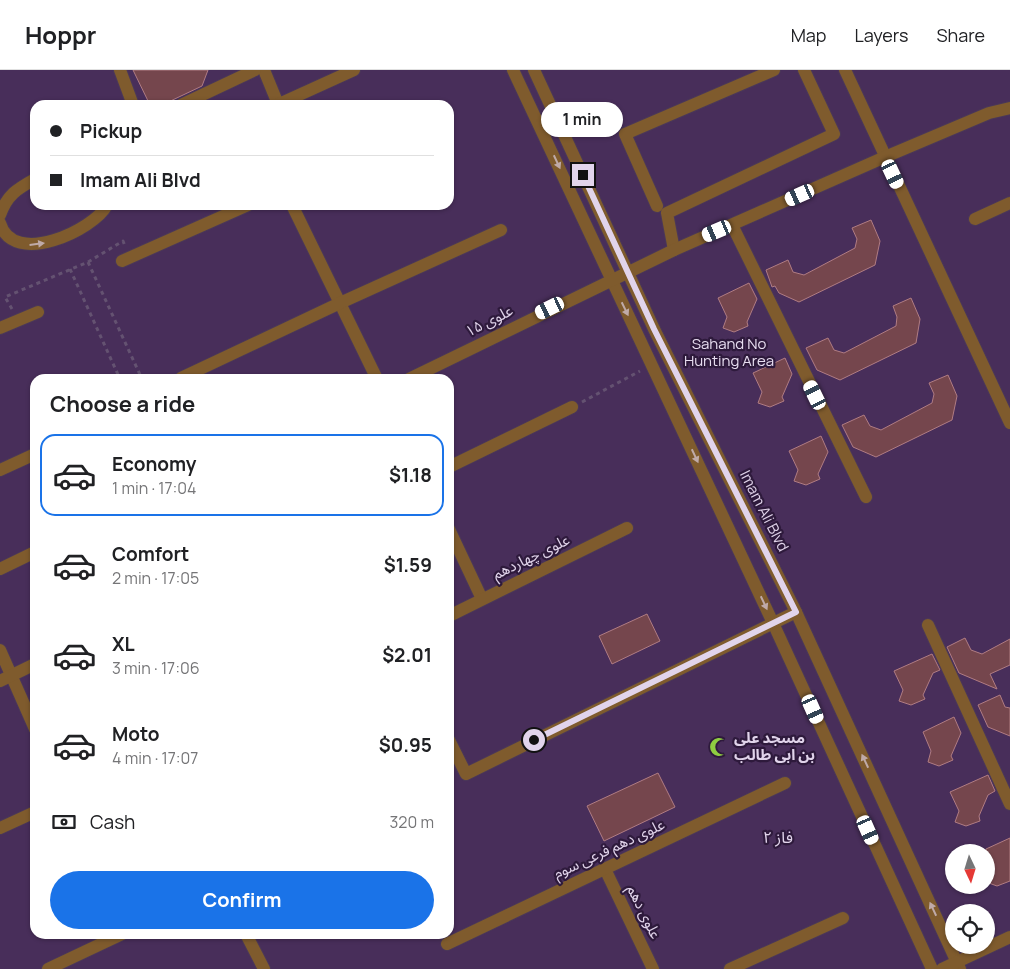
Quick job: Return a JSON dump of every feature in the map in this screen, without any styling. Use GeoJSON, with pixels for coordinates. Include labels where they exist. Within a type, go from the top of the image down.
{"type":"FeatureCollection","features":[{"type":"Feature","properties":{"kind":"street"},"geometry":{"type":"LineString","coordinates":[[120,70],[131,100]]}},
{"type":"Feature","properties":{"kind":"street"},"geometry":{"type":"LineString","coordinates":[[192,100],[255,70]]}},
{"type":"Feature","properties":{"kind":"street"},"geometry":{"type":"LineString","coordinates":[[264,70],[275,100]]}},
{"type":"Feature","properties":{"kind":"street"},"geometry":{"type":"LineString","coordinates":[[288,100],[354,70]]}},
{"type":"Feature","properties":{"kind":"street"},"geometry":{"type":"LineString","coordinates":[[514,70],[773,622],[932,969]]}},
{"type":"Feature","properties":{"kind":"street","name":"Imam Ali Blvd"},"geometry":{"type":"LineString","coordinates":[[534,70],[654,329],[796,612],[959,965]]}},
{"type":"Feature","properties":{"kind":"street"},"geometry":{"type":"LineString","coordinates":[[657,206],[625,134],[774,70]]}},
{"type":"Feature","properties":{"kind":"street"},"geometry":{"type":"LineString","coordinates":[[674,250],[667,214],[834,134],[804,70]]}},
{"type":"Feature","properties":{"kind":"street"},"geometry":{"type":"LineString","coordinates":[[845,70],[1010,422]]}},
{"type":"Feature","properties":{"kind":"street","name":"علوی ۱۵"},"geometry":{"type":"LineString","coordinates":[[420,374],[550,308],[612,281],[674,250],[989,113],[1010,108]]}},
{"type":"Feature","properties":{"kind":"street"},"geometry":{"type":"LineString","coordinates":[[0,215],[5,200],[20,187],[30,182]]}},
{"type":"Feature","properties":{"kind":"street"},"geometry":{"type":"LineString","coordinates":[[975,218],[1010,203]]}},
{"type":"Feature","properties":{"kind":"street"},"geometry":{"type":"LineString","coordinates":[[1,229],[9,240],[24,245],[44,243],[64,236],[102,214],[104,210]]}},
{"type":"Feature","properties":{"kind":"street"},"geometry":{"type":"LineString","coordinates":[[127,259],[237,210]]}},
{"type":"Feature","properties":{"kind":"street"},"geometry":{"type":"LineString","coordinates":[[294,210],[375,374]]}},
{"type":"Feature","properties":{"kind":"street"},"geometry":{"type":"LineString","coordinates":[[732,225],[866,496]]}},
{"type":"Feature","properties":{"kind":"street"},"geometry":{"type":"LineString","coordinates":[[189,374],[501,230]]}},
{"type":"Feature","properties":{"kind":"street"},"geometry":{"type":"LineString","coordinates":[[0,328],[38,312]]}},
{"type":"Feature","properties":{"kind":"street"},"geometry":{"type":"LineString","coordinates":[[454,465],[572,407]]}},
{"type":"Feature","properties":{"kind":"street"},"geometry":{"type":"LineString","coordinates":[[0,470],[30,456]]}},
{"type":"Feature","properties":{"kind":"street","name":"علوی چهاردهم"},"geometry":{"type":"LineString","coordinates":[[454,613],[627,528]]}},
{"type":"Feature","properties":{"kind":"street"},"geometry":{"type":"LineString","coordinates":[[454,540],[482,599]]}},
{"type":"Feature","properties":{"kind":"street"},"geometry":{"type":"LineString","coordinates":[[0,569],[30,554]]}},
{"type":"Feature","properties":{"kind":"street"},"geometry":{"type":"LineString","coordinates":[[454,750],[466,774],[796,612]]}},
{"type":"Feature","properties":{"kind":"street"},"geometry":{"type":"LineString","coordinates":[[928,625],[1010,804]]}},
{"type":"Feature","properties":{"kind":"street"},"geometry":{"type":"LineString","coordinates":[[0,650],[6,678],[30,721]]}},
{"type":"Feature","properties":{"kind":"street"},"geometry":{"type":"LineString","coordinates":[[6,678],[30,666]]}},
{"type":"Feature","properties":{"kind":"street","name":"علوی دهم فرعی سوم"},"geometry":{"type":"LineString","coordinates":[[447,944],[785,784]]}},
{"type":"Feature","properties":{"kind":"street"},"geometry":{"type":"LineString","coordinates":[[0,828],[30,814]]}},
{"type":"Feature","properties":{"kind":"street","name":"علوی دهم"},"geometry":{"type":"LineString","coordinates":[[605,869],[653,969]]}},
{"type":"Feature","properties":{"kind":"street"},"geometry":{"type":"LineString","coordinates":[[730,969],[843,918]]}},
{"type":"Feature","properties":{"kind":"street"},"geometry":{"type":"LineString","coordinates":[[942,969],[959,965],[1010,937]]}},
{"type":"Feature","properties":{"kind":"street"},"geometry":{"type":"LineString","coordinates":[[48,969],[111,939]]}},
{"type":"Feature","properties":{"kind":"street"},"geometry":{"type":"LineString","coordinates":[[249,939],[264,969]]}},
{"type":"Feature","properties":{"kind":"path"},"geometry":{"type":"LineString","coordinates":[[18,320],[5,297],[88,262],[123,241],[127,259]]}},
{"type":"Feature","properties":{"kind":"path"},"geometry":{"type":"LineString","coordinates":[[88,262],[140,374]]}},
{"type":"Feature","properties":{"kind":"path"},"geometry":{"type":"LineString","coordinates":[[70,269],[118,374]]}},
{"type":"Feature","properties":{"kind":"path"},"geometry":{"type":"LineString","coordinates":[[572,407],[652,364]]}},
{"type":"Feature","properties":{"kind":"green space","name":"Sahand No Hunting Area"},"geometry":{"type":"Polygon","coordinates":[[[0,70],[1010,70],[1010,969],[0,969],[0,70]]]}},
{"type":"Feature","properties":{"kind":"building"},"geometry":{"type":"Polygon","coordinates":[[[133,70],[208,70],[202,86],[173,100],[148,100],[133,70]]]}},
{"type":"Feature","properties":{"kind":"building"},"geometry":{"type":"Polygon","coordinates":[[[871,220],[880,241],[875,265],[799,302],[779,293],[775,286],[772,287],[766,270],[788,260],[793,272],[804,275],[855,248],[857,239],[852,228],[871,220]]]}},
{"type":"Feature","properties":{"kind":"building"},"geometry":{"type":"Polygon","coordinates":[[[749,283],[757,299],[747,322],[748,326],[734,332],[723,328],[727,317],[718,298],[749,283]]]}},
{"type":"Feature","properties":{"kind":"building"},"geometry":{"type":"Polygon","coordinates":[[[911,298],[920,319],[916,343],[840,380],[817,370],[806,348],[828,338],[834,350],[844,353],[896,326],[897,317],[893,306],[911,298]]]}},
{"type":"Feature","properties":{"kind":"building"},"geometry":{"type":"Polygon","coordinates":[[[785,358],[792,374],[782,397],[784,401],[770,407],[758,403],[762,392],[753,373],[785,358]]]}},
{"type":"Feature","properties":{"kind":"building"},"geometry":{"type":"Polygon","coordinates":[[[948,375],[957,396],[952,420],[876,457],[853,447],[842,425],[864,415],[870,426],[881,430],[932,403],[934,394],[929,383],[948,375]]]}},
{"type":"Feature","properties":{"kind":"building"},"geometry":{"type":"Polygon","coordinates":[[[821,436],[828,452],[818,474],[820,479],[806,485],[794,481],[798,470],[789,451],[821,436]]]}},
{"type":"Feature","properties":{"kind":"building"},"geometry":{"type":"Polygon","coordinates":[[[647,614],[660,641],[612,664],[599,636],[647,614]]]}},
{"type":"Feature","properties":{"kind":"building"},"geometry":{"type":"Polygon","coordinates":[[[965,638],[971,650],[982,654],[1010,639],[1010,665],[990,674],[997,689],[959,673],[947,647],[965,638]]]}},
{"type":"Feature","properties":{"kind":"building"},"geometry":{"type":"Polygon","coordinates":[[[932,654],[940,670],[933,673],[923,695],[925,699],[911,705],[899,701],[903,690],[894,671],[932,654]]]}},
{"type":"Feature","properties":{"kind":"building"},"geometry":{"type":"Polygon","coordinates":[[[1000,695],[1005,707],[1010,708],[1010,736],[988,727],[978,705],[1000,695]]]}},
{"type":"Feature","properties":{"kind":"building"},"geometry":{"type":"Polygon","coordinates":[[[954,717],[961,733],[951,756],[953,760],[939,766],[928,762],[931,751],[923,732],[954,717]]]}},
{"type":"Feature","properties":{"kind":"building"},"geometry":{"type":"Polygon","coordinates":[[[658,773],[675,807],[604,841],[587,806],[658,773]]]}},
{"type":"Feature","properties":{"kind":"building"},"geometry":{"type":"Polygon","coordinates":[[[988,775],[995,791],[988,795],[979,816],[980,821],[966,826],[955,822],[959,811],[950,792],[988,775]]]}},
{"type":"Feature","properties":{"kind":"building"},"geometry":{"type":"Polygon","coordinates":[[[1010,838],[1010,881],[997,886],[995,885],[995,845],[1010,838]]]}},
{"type":"Feature","properties":{"kind":"place","name":"مسجد علی بن ابی طالب"},"geometry":{"type":"Point","coordinates":[719,747]}},
{"type":"Feature","properties":{"kind":"district","name":"فاز ۲"},"geometry":{"type":"Point","coordinates":[778,837]}},
{"type":"Feature","properties":{"kind":"route"},"geometry":{"type":"LineString","coordinates":[[534,740],[796,612],[654,329],[583,175]]}}]}
